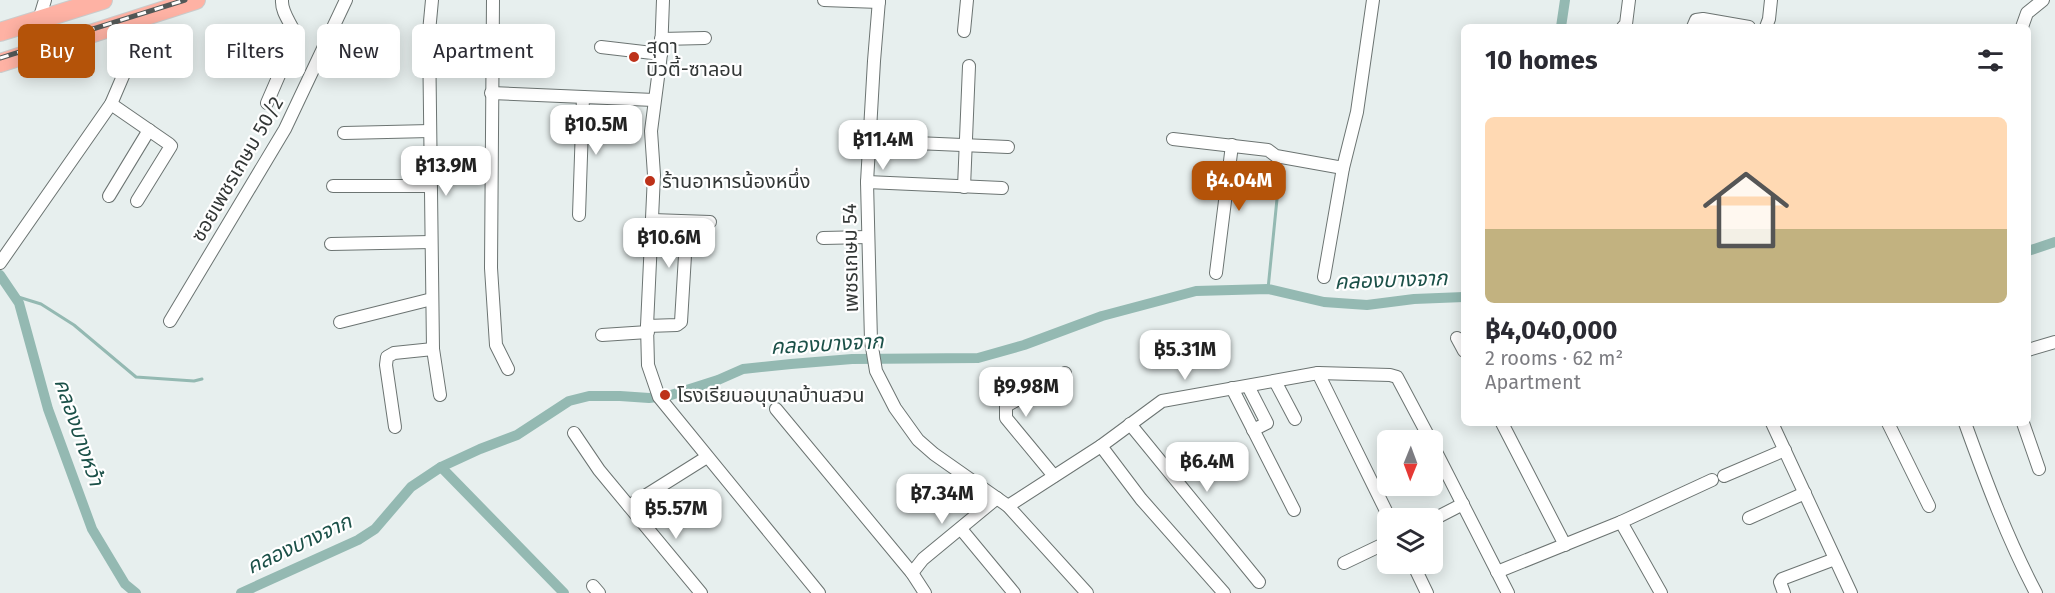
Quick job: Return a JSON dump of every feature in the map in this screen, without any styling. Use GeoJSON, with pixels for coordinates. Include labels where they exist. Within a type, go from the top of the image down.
{"type":"FeatureCollection","features":[{"type":"Feature","properties":{"kind":"main road"},"geometry":{"type":"LineString","coordinates":[[118,24],[196,0]]}},
{"type":"Feature","properties":{"kind":"main road"},"geometry":{"type":"LineString","coordinates":[[0,32],[101,1]]}},
{"type":"Feature","properties":{"kind":"main road"},"geometry":{"type":"LineString","coordinates":[[101,1],[92,3],[89,12],[96,21],[107,26]]}},
{"type":"Feature","properties":{"kind":"main road"},"geometry":{"type":"LineString","coordinates":[[65,12],[74,16],[75,24]]}},
{"type":"Feature","properties":{"kind":"main road"},"geometry":{"type":"LineString","coordinates":[[0,63],[18,57]]}},
{"type":"Feature","properties":{"kind":"street"},"geometry":{"type":"LineString","coordinates":[[39,20],[45,0]]}},
{"type":"Feature","properties":{"kind":"street"},"geometry":{"type":"LineString","coordinates":[[267,103],[296,36],[282,10],[282,0]]}},
{"type":"Feature","properties":{"kind":"street","name":"ซอยเพชรเกษม 50/2"},"geometry":{"type":"LineString","coordinates":[[170,321],[285,129],[346,0]]}},
{"type":"Feature","properties":{"kind":"street"},"geometry":{"type":"LineString","coordinates":[[432,0],[429,32],[433,349],[440,395]]}},
{"type":"Feature","properties":{"kind":"street"},"geometry":{"type":"LineString","coordinates":[[493,0],[491,226],[496,345],[508,369]]}},
{"type":"Feature","properties":{"kind":"street"},"geometry":{"type":"LineString","coordinates":[[663,0],[661,54],[651,131],[654,175],[647,329],[648,365],[651,378],[659,397],[666,406],[819,593]]}},
{"type":"Feature","properties":{"kind":"street"},"geometry":{"type":"LineString","coordinates":[[824,0],[879,1]]}},
{"type":"Feature","properties":{"kind":"street"},"geometry":{"type":"LineString","coordinates":[[964,32],[967,0]]}},
{"type":"Feature","properties":{"kind":"street"},"geometry":{"type":"LineString","coordinates":[[1324,277],[1343,168],[1357,112],[1374,0]]}},
{"type":"Feature","properties":{"kind":"street"},"geometry":{"type":"LineString","coordinates":[[1626,24],[1629,0]]}},
{"type":"Feature","properties":{"kind":"street"},"geometry":{"type":"LineString","coordinates":[[1767,24],[1771,0]]}},
{"type":"Feature","properties":{"kind":"street"},"geometry":{"type":"LineString","coordinates":[[2023,24],[2027,13],[2043,0]]}},
{"type":"Feature","properties":{"kind":"street","name":"เพชรเกษม 54"},"geometry":{"type":"LineString","coordinates":[[879,1],[867,182],[872,341],[876,371],[895,408],[918,440],[934,454],[1008,506],[1087,593]]}},
{"type":"Feature","properties":{"kind":"street"},"geometry":{"type":"LineString","coordinates":[[0,263],[111,104],[135,48],[142,17]]}},
{"type":"Feature","properties":{"kind":"street"},"geometry":{"type":"LineString","coordinates":[[1694,24],[1696,20],[1703,19],[1732,24]]}},
{"type":"Feature","properties":{"kind":"street"},"geometry":{"type":"LineString","coordinates":[[661,39],[705,38]]}},
{"type":"Feature","properties":{"kind":"street"},"geometry":{"type":"LineString","coordinates":[[601,47],[661,54]]}},
{"type":"Feature","properties":{"kind":"street"},"geometry":{"type":"LineString","coordinates":[[964,187],[969,66]]}},
{"type":"Feature","properties":{"kind":"street"},"geometry":{"type":"LineString","coordinates":[[491,93],[654,100]]}},
{"type":"Feature","properties":{"kind":"street"},"geometry":{"type":"LineString","coordinates":[[579,214],[583,97]]}},
{"type":"Feature","properties":{"kind":"street"},"geometry":{"type":"LineString","coordinates":[[111,104],[170,144],[171,147],[137,201]]}},
{"type":"Feature","properties":{"kind":"street"},"geometry":{"type":"LineString","coordinates":[[108,196],[149,130]]}},
{"type":"Feature","properties":{"kind":"street"},"geometry":{"type":"LineString","coordinates":[[344,133],[430,131]]}},
{"type":"Feature","properties":{"kind":"street"},"geometry":{"type":"LineString","coordinates":[[1173,139],[1268,150],[1278,157],[1343,168]]}},
{"type":"Feature","properties":{"kind":"street"},"geometry":{"type":"LineString","coordinates":[[916,143],[1008,147]]}},
{"type":"Feature","properties":{"kind":"street"},"geometry":{"type":"LineString","coordinates":[[1216,273],[1232,146]]}},
{"type":"Feature","properties":{"kind":"street"},"geometry":{"type":"LineString","coordinates":[[867,182],[1002,188]]}},
{"type":"Feature","properties":{"kind":"street"},"geometry":{"type":"LineString","coordinates":[[333,186],[430,186]]}},
{"type":"Feature","properties":{"kind":"street"},"geometry":{"type":"LineString","coordinates":[[652,220],[710,222]]}},
{"type":"Feature","properties":{"kind":"street"},"geometry":{"type":"LineString","coordinates":[[602,335],[677,325],[681,322],[687,222]]}},
{"type":"Feature","properties":{"kind":"street"},"geometry":{"type":"LineString","coordinates":[[823,238],[868,237]]}},
{"type":"Feature","properties":{"kind":"street"},"geometry":{"type":"LineString","coordinates":[[331,244],[431,242]]}},
{"type":"Feature","properties":{"kind":"street"},"geometry":{"type":"LineString","coordinates":[[340,321],[432,299]]}},
{"type":"Feature","properties":{"kind":"street"},"geometry":{"type":"LineString","coordinates":[[1457,338],[1461,345]]}},
{"type":"Feature","properties":{"kind":"street"},"geometry":{"type":"LineString","coordinates":[[2031,349],[2055,342]]}},
{"type":"Feature","properties":{"kind":"street"},"geometry":{"type":"LineString","coordinates":[[395,427],[386,365],[387,357],[394,353],[433,349]]}},
{"type":"Feature","properties":{"kind":"street"},"geometry":{"type":"LineString","coordinates":[[1054,476],[1006,418],[1005,412],[1006,406],[1065,373]]}},
{"type":"Feature","properties":{"kind":"street"},"geometry":{"type":"LineString","coordinates":[[1008,506],[1101,446],[1162,400],[1318,373],[1390,375],[1401,381],[1426,430]]}},
{"type":"Feature","properties":{"kind":"street"},"geometry":{"type":"LineString","coordinates":[[1318,373],[1385,508]]}},
{"type":"Feature","properties":{"kind":"street"},"geometry":{"type":"LineString","coordinates":[[1275,381],[1294,419]]}},
{"type":"Feature","properties":{"kind":"street"},"geometry":{"type":"LineString","coordinates":[[1248,386],[1270,428],[1253,430]]}},
{"type":"Feature","properties":{"kind":"street"},"geometry":{"type":"LineString","coordinates":[[1232,388],[1294,510]]}},
{"type":"Feature","properties":{"kind":"street"},"geometry":{"type":"LineString","coordinates":[[776,409],[912,573],[918,590]]}},
{"type":"Feature","properties":{"kind":"street"},"geometry":{"type":"LineString","coordinates":[[1130,424],[1259,582]]}},
{"type":"Feature","properties":{"kind":"street"},"geometry":{"type":"LineString","coordinates":[[1504,426],[1565,545]]}},
{"type":"Feature","properties":{"kind":"street"},"geometry":{"type":"LineString","coordinates":[[1773,426],[1851,593]]}},
{"type":"Feature","properties":{"kind":"street"},"geometry":{"type":"LineString","coordinates":[[1889,426],[1929,506]]}},
{"type":"Feature","properties":{"kind":"street"},"geometry":{"type":"LineString","coordinates":[[1966,426],[2007,531],[2036,593]]}},
{"type":"Feature","properties":{"kind":"street"},"geometry":{"type":"LineString","coordinates":[[2024,426],[2039,469]]}},
{"type":"Feature","properties":{"kind":"street"},"geometry":{"type":"LineString","coordinates":[[574,433],[599,470],[695,591]]}},
{"type":"Feature","properties":{"kind":"street"},"geometry":{"type":"LineString","coordinates":[[1101,446],[1141,499],[1224,593]]}},
{"type":"Feature","properties":{"kind":"street"},"geometry":{"type":"LineString","coordinates":[[1497,572],[1621,522],[1785,450]]}},
{"type":"Feature","properties":{"kind":"street"},"geometry":{"type":"LineString","coordinates":[[629,507],[707,457]]}},
{"type":"Feature","properties":{"kind":"street"},"geometry":{"type":"LineString","coordinates":[[1443,464],[1508,593]]}},
{"type":"Feature","properties":{"kind":"street"},"geometry":{"type":"LineString","coordinates":[[1749,518],[1805,493]]}},
{"type":"Feature","properties":{"kind":"street"},"geometry":{"type":"LineString","coordinates":[[912,573],[922,559],[997,498]]}},
{"type":"Feature","properties":{"kind":"street"},"geometry":{"type":"LineString","coordinates":[[1443,514],[1463,504]]}},
{"type":"Feature","properties":{"kind":"street"},"geometry":{"type":"LineString","coordinates":[[1621,522],[1661,593]]}},
{"type":"Feature","properties":{"kind":"street"},"geometry":{"type":"LineString","coordinates":[[961,529],[1014,593]]}},
{"type":"Feature","properties":{"kind":"street"},"geometry":{"type":"LineString","coordinates":[[1344,563],[1377,547]]}},
{"type":"Feature","properties":{"kind":"street"},"geometry":{"type":"LineString","coordinates":[[1784,593],[1780,582],[1782,579],[1835,559]]}},
{"type":"Feature","properties":{"kind":"street"},"geometry":{"type":"LineString","coordinates":[[1418,574],[1427,593]]}},
{"type":"Feature","properties":{"kind":"waterway"},"geometry":{"type":"LineString","coordinates":[[1561,24],[1565,0]]}},
{"type":"Feature","properties":{"kind":"waterway"},"geometry":{"type":"LineString","coordinates":[[1268,289],[1279,161]]}},
{"type":"Feature","properties":{"kind":"waterway","name":"คลองบางจาก"},"geometry":{"type":"LineString","coordinates":[[2031,250],[2055,242]]}},
{"type":"Feature","properties":{"kind":"waterway","name":"คลองบางหว้า"},"geometry":{"type":"LineString","coordinates":[[0,275],[19,303],[48,409],[92,529],[125,584],[136,593]]}},
{"type":"Feature","properties":{"kind":"waterway","name":"คลองบางจาก"},"geometry":{"type":"LineString","coordinates":[[241,593],[358,540],[375,529],[411,487],[441,467],[517,435],[569,401],[589,396],[649,398],[671,395],[718,380],[743,369],[791,364],[852,359],[978,358],[1024,345],[1102,316],[1196,291],[1268,289],[1324,302],[1367,305],[1414,299],[1461,297]]}},
{"type":"Feature","properties":{"kind":"waterway"},"geometry":{"type":"LineString","coordinates":[[15,296],[41,304],[74,325],[136,377],[194,381],[202,379]]}},
{"type":"Feature","properties":{"kind":"waterway"},"geometry":{"type":"LineString","coordinates":[[441,467],[564,593]]}},
{"type":"Feature","properties":{"kind":"railway"},"geometry":{"type":"LineString","coordinates":[[0,58],[185,0]]}},
{"type":"Feature","properties":{"kind":"place","name":"สุดา บิวตี้-ซาลอน"},"geometry":{"type":"Point","coordinates":[634,57]}},
{"type":"Feature","properties":{"kind":"place","name":"ร้านอาหารน้องหนึ่ง"},"geometry":{"type":"Point","coordinates":[650,181]}},
{"type":"Feature","properties":{"kind":"place","name":"โรงเรียนอนุบาลบ้านสวน"},"geometry":{"type":"Point","coordinates":[665,395]}}]}
